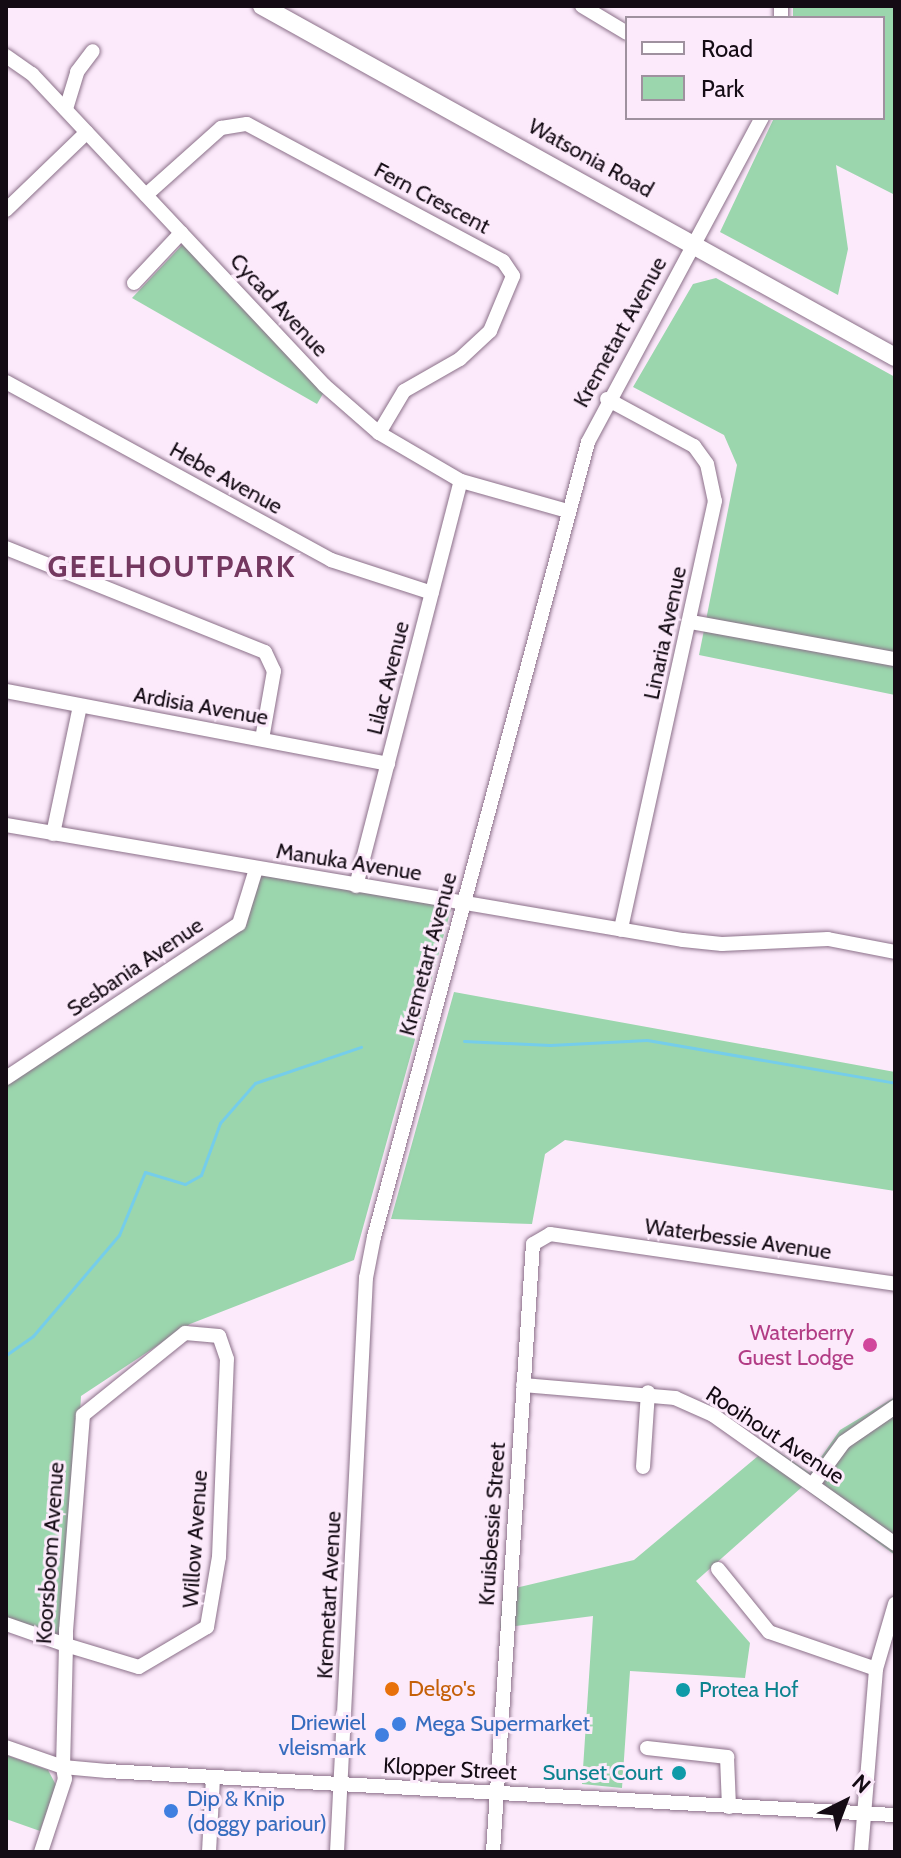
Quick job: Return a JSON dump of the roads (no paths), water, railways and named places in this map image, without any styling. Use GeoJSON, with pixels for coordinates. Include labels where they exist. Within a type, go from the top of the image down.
{"type":"FeatureCollection","features":[{"type":"Feature","properties":{"kind":"main road","name":"Watsonia Road"},"geometry":{"type":"LineString","coordinates":[[262,6],[695,242],[895,357]]}},
{"type":"Feature","properties":{"kind":"street"},"geometry":{"type":"LineString","coordinates":[[582,6],[625,32]]}},
{"type":"Feature","properties":{"kind":"street"},"geometry":{"type":"LineString","coordinates":[[66,109],[77,72],[93,51]]}},
{"type":"Feature","properties":{"kind":"street","name":"Cycad Avenue"},"geometry":{"type":"LineString","coordinates":[[6,56],[66,109],[324,385],[379,433],[461,481],[568,511]]}},
{"type":"Feature","properties":{"kind":"street","name":"Kremetart Avenue"},"geometry":{"type":"LineString","coordinates":[[337,1852],[366,1278],[568,511],[607,399],[761,120]]}},
{"type":"Feature","properties":{"kind":"street","name":"Fern Crescent"},"geometry":{"type":"LineString","coordinates":[[146,195],[221,128],[247,124],[503,261],[513,276],[490,331],[460,359],[404,391],[379,433]]}},
{"type":"Feature","properties":{"kind":"street"},"geometry":{"type":"LineString","coordinates":[[6,210],[87,132]]}},
{"type":"Feature","properties":{"kind":"street"},"geometry":{"type":"LineString","coordinates":[[134,283],[181,233]]}},
{"type":"Feature","properties":{"kind":"street","name":"Hebe Avenue"},"geometry":{"type":"LineString","coordinates":[[6,382],[331,560],[432,593]]}},
{"type":"Feature","properties":{"kind":"street","name":"Linaria Avenue"},"geometry":{"type":"LineString","coordinates":[[607,399],[694,446],[707,464],[715,501],[691,622],[621,930]]}},
{"type":"Feature","properties":{"kind":"street","name":"Lilac Avenue"},"geometry":{"type":"LineString","coordinates":[[356,886],[461,481]]}},
{"type":"Feature","properties":{"kind":"street"},"geometry":{"type":"LineString","coordinates":[[6,548],[265,652],[274,671],[262,739]]}},
{"type":"Feature","properties":{"kind":"street"},"geometry":{"type":"LineString","coordinates":[[691,622],[895,659]]}},
{"type":"Feature","properties":{"kind":"street","name":"Ardisia Avenue"},"geometry":{"type":"LineString","coordinates":[[6,691],[388,764]]}},
{"type":"Feature","properties":{"kind":"street"},"geometry":{"type":"LineString","coordinates":[[53,834],[80,706]]}},
{"type":"Feature","properties":{"kind":"street","name":"Manuka Avenue"},"geometry":{"type":"LineString","coordinates":[[6,825],[621,930],[722,944],[828,939],[895,952]]}},
{"type":"Feature","properties":{"kind":"street","name":"Sesbania Avenue"},"geometry":{"type":"LineString","coordinates":[[6,1078],[239,924],[256,869]]}},
{"type":"Feature","properties":{"kind":"street","name":"Kruisbessie Street"},"geometry":{"type":"LineString","coordinates":[[493,1852],[533,1244],[550,1234],[575,1237]]}},
{"type":"Feature","properties":{"kind":"street","name":"Waterbessie Avenue"},"geometry":{"type":"LineString","coordinates":[[575,1237],[895,1284]]}},
{"type":"Feature","properties":{"kind":"street","name":"Koorsboom Avenue"},"geometry":{"type":"LineString","coordinates":[[41,1852],[63,1790],[66,1645],[83,1415],[178,1337],[215,1334]]}},
{"type":"Feature","properties":{"kind":"street","name":"Willow Avenue"},"geometry":{"type":"LineString","coordinates":[[6,1624],[66,1645],[147,1666],[201,1634],[212,1619],[227,1359],[215,1334]]}},
{"type":"Feature","properties":{"kind":"street","name":"Rooihout Avenue"},"geometry":{"type":"LineString","coordinates":[[523,1385],[648,1392],[713,1415],[895,1544]]}},
{"type":"Feature","properties":{"kind":"street"},"geometry":{"type":"LineString","coordinates":[[643,1467],[648,1392]]}},
{"type":"Feature","properties":{"kind":"street"},"geometry":{"type":"LineString","coordinates":[[813,1484],[844,1442],[895,1407]]}},
{"type":"Feature","properties":{"kind":"street"},"geometry":{"type":"LineString","coordinates":[[718,1569],[769,1632],[876,1669]]}},
{"type":"Feature","properties":{"kind":"street"},"geometry":{"type":"LineString","coordinates":[[861,1852],[876,1669],[895,1604]]}},
{"type":"Feature","properties":{"kind":"street","name":"Klopper Street"},"geometry":{"type":"LineString","coordinates":[[6,1747],[63,1767],[895,1815]]}},
{"type":"Feature","properties":{"kind":"street"},"geometry":{"type":"LineString","coordinates":[[647,1748],[727,1757],[729,1807]]}},
{"type":"Feature","properties":{"kind":"street"},"geometry":{"type":"LineString","coordinates":[[209,1852],[213,1778]]}},
{"type":"Feature","properties":{"kind":"waterway"},"geometry":{"type":"LineString","coordinates":[[464,1041],[550,1045],[647,1040],[895,1083]]}},
{"type":"Feature","properties":{"kind":"waterway"},"geometry":{"type":"LineString","coordinates":[[6,1355],[33,1336],[119,1235],[145,1172],[185,1184],[201,1175],[220,1123],[255,1083],[361,1047]]}},
{"type":"Feature","properties":{"kind":"place","name":"Waterberry Guest Lodge"},"geometry":{"type":"Point","coordinates":[870,1345]}},
{"type":"Feature","properties":{"kind":"place","name":"Delgo's"},"geometry":{"type":"Point","coordinates":[392,1689]}},
{"type":"Feature","properties":{"kind":"place","name":"Protea Hof"},"geometry":{"type":"Point","coordinates":[683,1690]}},
{"type":"Feature","properties":{"kind":"place","name":"Mega Supermarket"},"geometry":{"type":"Point","coordinates":[399,1724]}},
{"type":"Feature","properties":{"kind":"place","name":"Driewiel vleismark"},"geometry":{"type":"Point","coordinates":[382,1735]}},
{"type":"Feature","properties":{"kind":"place","name":"Sunset Court"},"geometry":{"type":"Point","coordinates":[679,1773]}},
{"type":"Feature","properties":{"kind":"place","name":"Dip & Knip (doggy pariour)"},"geometry":{"type":"Point","coordinates":[171,1811]}},
{"type":"Feature","properties":{"kind":"district","name":"GEELHOUTPARK"},"geometry":{"type":"Point","coordinates":[172,567]}}]}
